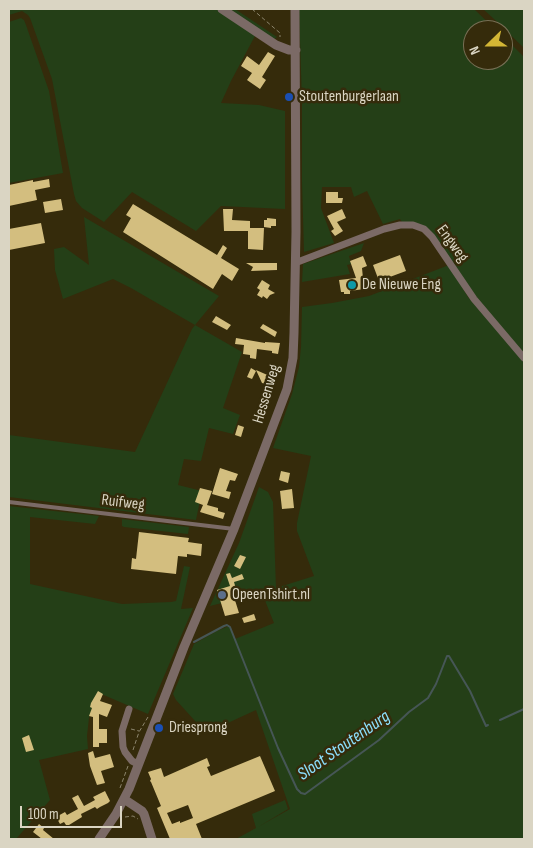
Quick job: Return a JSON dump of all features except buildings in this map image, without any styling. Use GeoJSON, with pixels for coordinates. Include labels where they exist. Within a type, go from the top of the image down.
{"type":"FeatureCollection","features":[{"type":"Feature","properties":{"kind":"street"},"geometry":{"type":"LineString","coordinates":[[222,9],[276,44],[289,50],[296,50]]}},
{"type":"Feature","properties":{"kind":"street","name":"Hessenweg"},"geometry":{"type":"LineString","coordinates":[[99,839],[116,814],[134,762],[234,530],[287,389],[293,358],[296,232],[295,9]]}},
{"type":"Feature","properties":{"kind":"street","name":"Engweg"},"geometry":{"type":"LineString","coordinates":[[295,263],[384,229],[413,225],[424,229],[432,237],[474,299],[524,358]]}},
{"type":"Feature","properties":{"kind":"street"},"geometry":{"type":"LineString","coordinates":[[129,709],[122,729],[123,750],[134,762]]}},
{"type":"Feature","properties":{"kind":"street"},"geometry":{"type":"LineString","coordinates":[[121,795],[142,811],[152,839]]}},
{"type":"Feature","properties":{"kind":"lane","name":"Ruifweg"},"geometry":{"type":"LineString","coordinates":[[9,502],[234,530]]}},
{"type":"Feature","properties":{"kind":"path"},"geometry":{"type":"LineString","coordinates":[[252,9],[280,33],[276,44]]}},
{"type":"Feature","properties":{"kind":"path"},"geometry":{"type":"LineString","coordinates":[[121,795],[134,762],[139,732],[150,713]]}},
{"type":"Feature","properties":{"kind":"path"},"geometry":{"type":"LineString","coordinates":[[122,729],[139,732]]}},
{"type":"Feature","properties":{"kind":"path"},"geometry":{"type":"LineString","coordinates":[[116,814],[123,817],[133,816],[140,820]]}},
{"type":"Feature","properties":{"kind":"green space"},"geometry":{"type":"Polygon","coordinates":[[[9,9],[217,9],[256,34],[221,103],[259,105],[285,111],[285,209],[221,206],[196,231],[132,192],[104,222],[82,208],[76,201],[74,194],[52,79],[30,18],[22,11],[9,15],[9,9]]]}},
{"type":"Feature","properties":{"kind":"green space"},"geometry":{"type":"Polygon","coordinates":[[[226,9],[235,9],[277,37],[273,40],[226,9]]]}},
{"type":"Feature","properties":{"kind":"green space"},"geometry":{"type":"Polygon","coordinates":[[[299,9],[474,9],[486,20],[463,20],[463,70],[513,70],[513,46],[524,57],[524,356],[496,324],[431,234],[402,222],[400,219],[383,224],[367,191],[354,197],[351,187],[322,187],[321,208],[334,243],[304,252],[299,9]]]}},
{"type":"Feature","properties":{"kind":"green space"},"geometry":{"type":"Polygon","coordinates":[[[483,9],[524,9],[524,48],[513,37],[513,20],[494,19],[483,9]]]}},
{"type":"Feature","properties":{"kind":"green space"},"geometry":{"type":"Polygon","coordinates":[[[21,18],[26,25],[49,91],[63,173],[9,183],[9,22],[21,18]]]}},
{"type":"Feature","properties":{"kind":"green space"},"geometry":{"type":"Polygon","coordinates":[[[84,217],[219,296],[195,325],[113,279],[63,299],[55,270],[54,249],[64,247],[89,265],[84,217]]]}},
{"type":"Feature","properties":{"kind":"green space"},"geometry":{"type":"Polygon","coordinates":[[[364,243],[361,251],[349,256],[351,264],[347,265],[350,274],[302,282],[303,264],[364,243]]]}},
{"type":"Feature","properties":{"kind":"green space"},"geometry":{"type":"Polygon","coordinates":[[[449,265],[468,297],[524,361],[524,839],[236,839],[256,828],[252,814],[285,800],[288,809],[258,827],[290,809],[256,710],[206,733],[176,700],[173,694],[194,644],[229,626],[235,639],[274,623],[262,593],[210,606],[239,543],[259,487],[268,492],[273,502],[276,588],[314,576],[297,531],[311,456],[273,448],[292,394],[299,367],[302,307],[369,296],[449,265]]]}},
{"type":"Feature","properties":{"kind":"green space"},"geometry":{"type":"Polygon","coordinates":[[[195,325],[242,352],[223,408],[240,415],[233,434],[209,428],[201,461],[184,459],[178,485],[202,491],[196,520],[9,497],[9,435],[135,452],[195,325]]]}},
{"type":"Feature","properties":{"kind":"green space"},"geometry":{"type":"Polygon","coordinates":[[[9,506],[99,516],[95,524],[30,517],[30,584],[122,604],[171,602],[176,601],[184,566],[190,567],[181,609],[193,608],[148,714],[99,693],[89,718],[88,749],[39,760],[50,800],[16,839],[9,839],[9,506]]]}},
{"type":"Feature","properties":{"kind":"green space"},"geometry":{"type":"Polygon","coordinates":[[[122,519],[189,527],[188,534],[124,527],[122,526],[122,519]]]}},
{"type":"Feature","properties":{"kind":"waterway","name":"Sloot Stoutenburg"},"geometry":{"type":"LineString","coordinates":[[194,642],[224,626],[230,627],[278,748],[297,789],[301,793],[305,794],[379,740],[409,712],[428,698],[436,684],[447,656],[449,656],[470,691],[486,726],[488,725]]}},
{"type":"Feature","properties":{"kind":"waterway","name":"Sloot Stoutenburg"},"geometry":{"type":"LineString","coordinates":[[500,720],[524,709]]}},
{"type":"Feature","properties":{"kind":"place","name":"Stoutenburgerlaan"},"geometry":{"type":"Point","coordinates":[289,97]}},
{"type":"Feature","properties":{"kind":"place","name":"De Nieuwe Eng"},"geometry":{"type":"Point","coordinates":[352,285]}},
{"type":"Feature","properties":{"kind":"place","name":"OpeenTshirt.nl"},"geometry":{"type":"Point","coordinates":[222,595]}},
{"type":"Feature","properties":{"kind":"place","name":"Driesprong"},"geometry":{"type":"Point","coordinates":[159,728]}}]}
